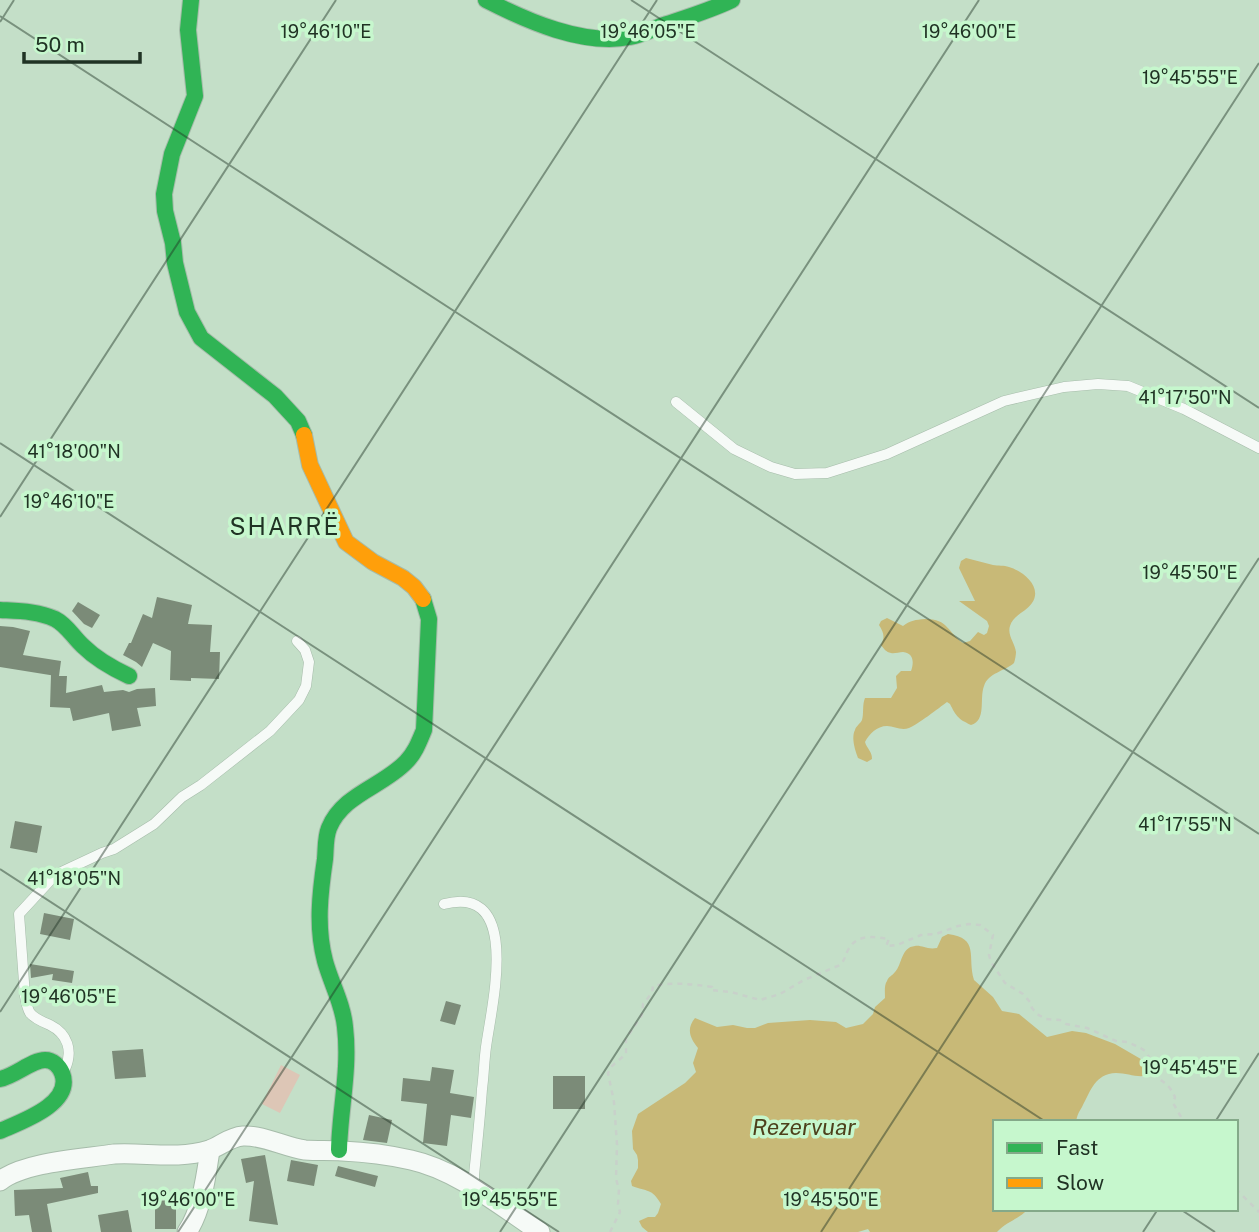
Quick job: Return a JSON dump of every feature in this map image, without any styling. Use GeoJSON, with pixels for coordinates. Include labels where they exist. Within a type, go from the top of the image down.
{"type":"FeatureCollection","features":[{"type":"Feature","properties":{"kind":"street"},"geometry":{"type":"LineString","coordinates":[[191,0],[188,30],[195,96],[172,154],[164,194],[175,263],[187,312],[201,338],[208,345],[223,353],[259,382],[298,421],[310,465],[346,542],[414,587],[424,601],[429,619],[424,730],[419,743],[400,767],[351,799],[337,814],[329,830],[319,904],[319,925],[323,953],[345,1024],[346,1079],[339,1150]]}},
{"type":"Feature","properties":{"kind":"street"},"geometry":{"type":"LineString","coordinates":[[486,0],[536,23],[573,35],[600,38],[630,37],[689,13],[715,8],[732,0]]}},
{"type":"Feature","properties":{"kind":"street"},"geometry":{"type":"LineString","coordinates":[[0,610],[37,614],[56,620],[103,663],[129,676]]}},
{"type":"Feature","properties":{"kind":"street"},"geometry":{"type":"LineString","coordinates":[[0,1079],[11,1077],[41,1060],[51,1062],[62,1074],[64,1084],[57,1100],[40,1113],[0,1131]]}},
{"type":"Feature","properties":{"kind":"street"},"geometry":{"type":"LineString","coordinates":[[0,1181],[16,1171],[30,1167],[126,1153],[171,1156],[210,1150],[232,1138],[253,1137],[302,1149],[339,1150],[413,1160],[474,1188],[537,1231]]}},
{"type":"Feature","properties":{"kind":"street"},"geometry":{"type":"LineString","coordinates":[[187,1232],[193,1223],[205,1183],[210,1150]]}},
{"type":"Feature","properties":{"kind":"lane"},"geometry":{"type":"LineString","coordinates":[[676,402],[734,449],[771,467],[795,474],[827,472],[887,454],[1004,401],[1064,387],[1098,384],[1128,386],[1184,408],[1259,448]]}},
{"type":"Feature","properties":{"kind":"lane"},"geometry":{"type":"LineString","coordinates":[[62,1074],[68,1061],[67,1040],[58,1030],[32,1015],[27,1004],[19,914],[55,875],[114,849],[154,824],[182,797],[270,731],[299,700],[306,686],[309,662],[305,650],[297,641]]}},
{"type":"Feature","properties":{"kind":"lane"},"geometry":{"type":"LineString","coordinates":[[444,904],[467,901],[478,907],[486,914],[498,944],[474,1188]]}},
{"type":"Feature","properties":{"kind":"path"},"geometry":{"type":"LineString","coordinates":[[610,1232],[620,1212],[620,1189],[616,1179],[614,1102],[608,1073],[625,1054],[626,1039],[642,1015],[643,1004],[652,993],[653,986],[672,983],[705,986],[712,987],[714,992],[731,992],[760,1000],[780,994],[804,980],[840,965],[851,945],[868,937],[889,939],[886,946],[962,925],[980,925],[992,935],[989,955],[991,962],[1005,983],[1023,994],[1034,1011],[1043,1018],[1087,1028],[1142,1049],[1152,1064],[1153,1074],[1172,1090],[1175,1097],[1173,1103],[1183,1120]]}},
{"type":"Feature","properties":{"kind":"path"},"geometry":{"type":"LineString","coordinates":[[1238,1191],[1259,1212]]}},
{"type":"Feature","properties":{"kind":"shaded area"},"geometry":{"type":"Polygon","coordinates":[[[281,1065],[300,1075],[280,1113],[262,1104],[281,1065]]]}},
{"type":"Feature","properties":{"kind":"water"},"geometry":{"type":"Polygon","coordinates":[[[966,558],[1007,566],[1025,576],[1033,586],[1035,597],[1032,603],[1010,626],[1016,652],[1014,663],[986,682],[981,714],[976,722],[971,725],[960,719],[947,702],[909,728],[883,726],[877,729],[865,742],[872,759],[867,762],[858,758],[853,737],[862,720],[865,698],[891,698],[897,688],[896,676],[901,671],[911,671],[913,665],[909,654],[889,653],[881,645],[881,621],[887,618],[903,626],[916,620],[939,621],[963,643],[970,641],[978,632],[984,635],[987,633],[987,621],[959,601],[975,601],[959,568],[961,561],[966,558]]]}},
{"type":"Feature","properties":{"kind":"water","name":"Rezervuar"},"geometry":{"type":"Polygon","coordinates":[[[948,934],[965,940],[970,950],[974,980],[993,997],[1002,1011],[1019,1014],[1047,1037],[1072,1031],[1086,1033],[1115,1044],[1146,1062],[1144,1076],[1116,1073],[1098,1080],[1076,1120],[993,1120],[993,1211],[1026,1211],[1024,1213],[997,1232],[870,1232],[868,1229],[858,1232],[648,1232],[642,1227],[639,1221],[655,1217],[661,1204],[652,1193],[632,1186],[638,1160],[633,1149],[632,1131],[638,1114],[685,1083],[696,1072],[693,1063],[698,1048],[690,1030],[695,1018],[717,1027],[733,1025],[755,1028],[768,1023],[810,1020],[836,1022],[846,1028],[863,1024],[885,998],[886,983],[907,950],[915,946],[937,948],[942,937],[948,934]]]}},
{"type":"Feature","properties":{"kind":"building"},"geometry":{"type":"Polygon","coordinates":[[[157,597],[192,605],[188,624],[212,625],[210,652],[220,652],[219,679],[170,680],[171,651],[153,643],[142,667],[123,655],[143,614],[152,618],[157,597]]]}},
{"type":"Feature","properties":{"kind":"building"},"geometry":{"type":"Polygon","coordinates":[[[78,602],[100,615],[92,628],[84,624],[72,611],[78,602]]]}},
{"type":"Feature","properties":{"kind":"building"},"geometry":{"type":"Polygon","coordinates":[[[0,626],[30,631],[23,655],[61,661],[59,676],[67,676],[66,693],[102,685],[104,692],[155,688],[156,706],[137,708],[141,726],[112,731],[109,713],[73,721],[70,708],[50,707],[51,675],[0,667],[0,626]]]}},
{"type":"Feature","properties":{"kind":"building"},"geometry":{"type":"Polygon","coordinates":[[[15,821],[42,826],[37,853],[10,848],[15,821]]]}},
{"type":"Feature","properties":{"kind":"building"},"geometry":{"type":"Polygon","coordinates":[[[44,913],[74,919],[70,940],[40,934],[44,913]]]}},
{"type":"Feature","properties":{"kind":"building"},"geometry":{"type":"Polygon","coordinates":[[[30,964],[74,971],[72,983],[52,980],[53,974],[31,978],[30,964]]]}},
{"type":"Feature","properties":{"kind":"building"},"geometry":{"type":"Polygon","coordinates":[[[446,1001],[461,1005],[455,1025],[440,1021],[446,1001]]]}},
{"type":"Feature","properties":{"kind":"building"},"geometry":{"type":"Polygon","coordinates":[[[143,1049],[146,1077],[115,1079],[112,1051],[143,1049]]]}},
{"type":"Feature","properties":{"kind":"building"},"geometry":{"type":"Polygon","coordinates":[[[432,1067],[454,1070],[450,1093],[474,1097],[471,1118],[451,1115],[447,1146],[423,1143],[427,1104],[401,1101],[403,1078],[430,1081],[432,1067]]]}},
{"type":"Feature","properties":{"kind":"building"},"geometry":{"type":"Polygon","coordinates":[[[553,1076],[585,1076],[585,1109],[553,1109],[553,1076]]]}},
{"type":"Feature","properties":{"kind":"building"},"geometry":{"type":"Polygon","coordinates":[[[369,1115],[392,1120],[387,1143],[363,1140],[369,1115]]]}},
{"type":"Feature","properties":{"kind":"building"},"geometry":{"type":"Polygon","coordinates":[[[265,1155],[278,1225],[249,1221],[254,1181],[246,1183],[241,1159],[265,1155]]]}},
{"type":"Feature","properties":{"kind":"building"},"geometry":{"type":"Polygon","coordinates":[[[291,1160],[318,1165],[314,1186],[287,1181],[291,1160]]]}},
{"type":"Feature","properties":{"kind":"building"},"geometry":{"type":"Polygon","coordinates":[[[338,1166],[378,1176],[375,1187],[335,1176],[338,1166]]]}},
{"type":"Feature","properties":{"kind":"building"},"geometry":{"type":"Polygon","coordinates":[[[88,1172],[91,1186],[98,1186],[98,1193],[47,1204],[52,1232],[32,1232],[29,1215],[15,1216],[14,1190],[63,1188],[60,1178],[88,1172]]]}},
{"type":"Feature","properties":{"kind":"building"},"geometry":{"type":"Polygon","coordinates":[[[176,1200],[176,1229],[155,1229],[155,1201],[176,1200]]]}},
{"type":"Feature","properties":{"kind":"building"},"geometry":{"type":"Polygon","coordinates":[[[128,1210],[132,1232],[101,1232],[98,1215],[128,1210]]]}},
{"type":"Feature","properties":{"kind":"traffic: fast"},"geometry":{"type":"LineString","coordinates":[[191,0],[188,30],[195,96],[172,154],[164,194],[175,263],[187,312],[201,338],[275,396],[298,421],[304,435]]}},
{"type":"Feature","properties":{"kind":"traffic: fast"},"geometry":{"type":"LineString","coordinates":[[486,0],[556,30],[612,39],[638,35],[732,0]]}},
{"type":"Feature","properties":{"kind":"traffic: fast"},"geometry":{"type":"LineString","coordinates":[[339,1150],[346,1043],[342,1010],[322,948],[320,897],[327,836],[335,816],[344,807],[406,762],[424,730],[429,619],[423,599]]}},
{"type":"Feature","properties":{"kind":"traffic: fast"},"geometry":{"type":"LineString","coordinates":[[0,610],[35,613],[55,619],[93,655],[129,676]]}},
{"type":"Feature","properties":{"kind":"traffic: fast"},"geometry":{"type":"LineString","coordinates":[[0,1079],[45,1060],[53,1062],[59,1068],[64,1084],[53,1103],[32,1117],[0,1131]]}},
{"type":"Feature","properties":{"kind":"traffic: slow"},"geometry":{"type":"LineString","coordinates":[[304,435],[310,465],[346,542],[373,562],[403,578],[423,599]]}},
{"type":"Feature","properties":{"kind":"district","name":"SHARRË"},"geometry":{"type":"Point","coordinates":[285,527]}}]}
